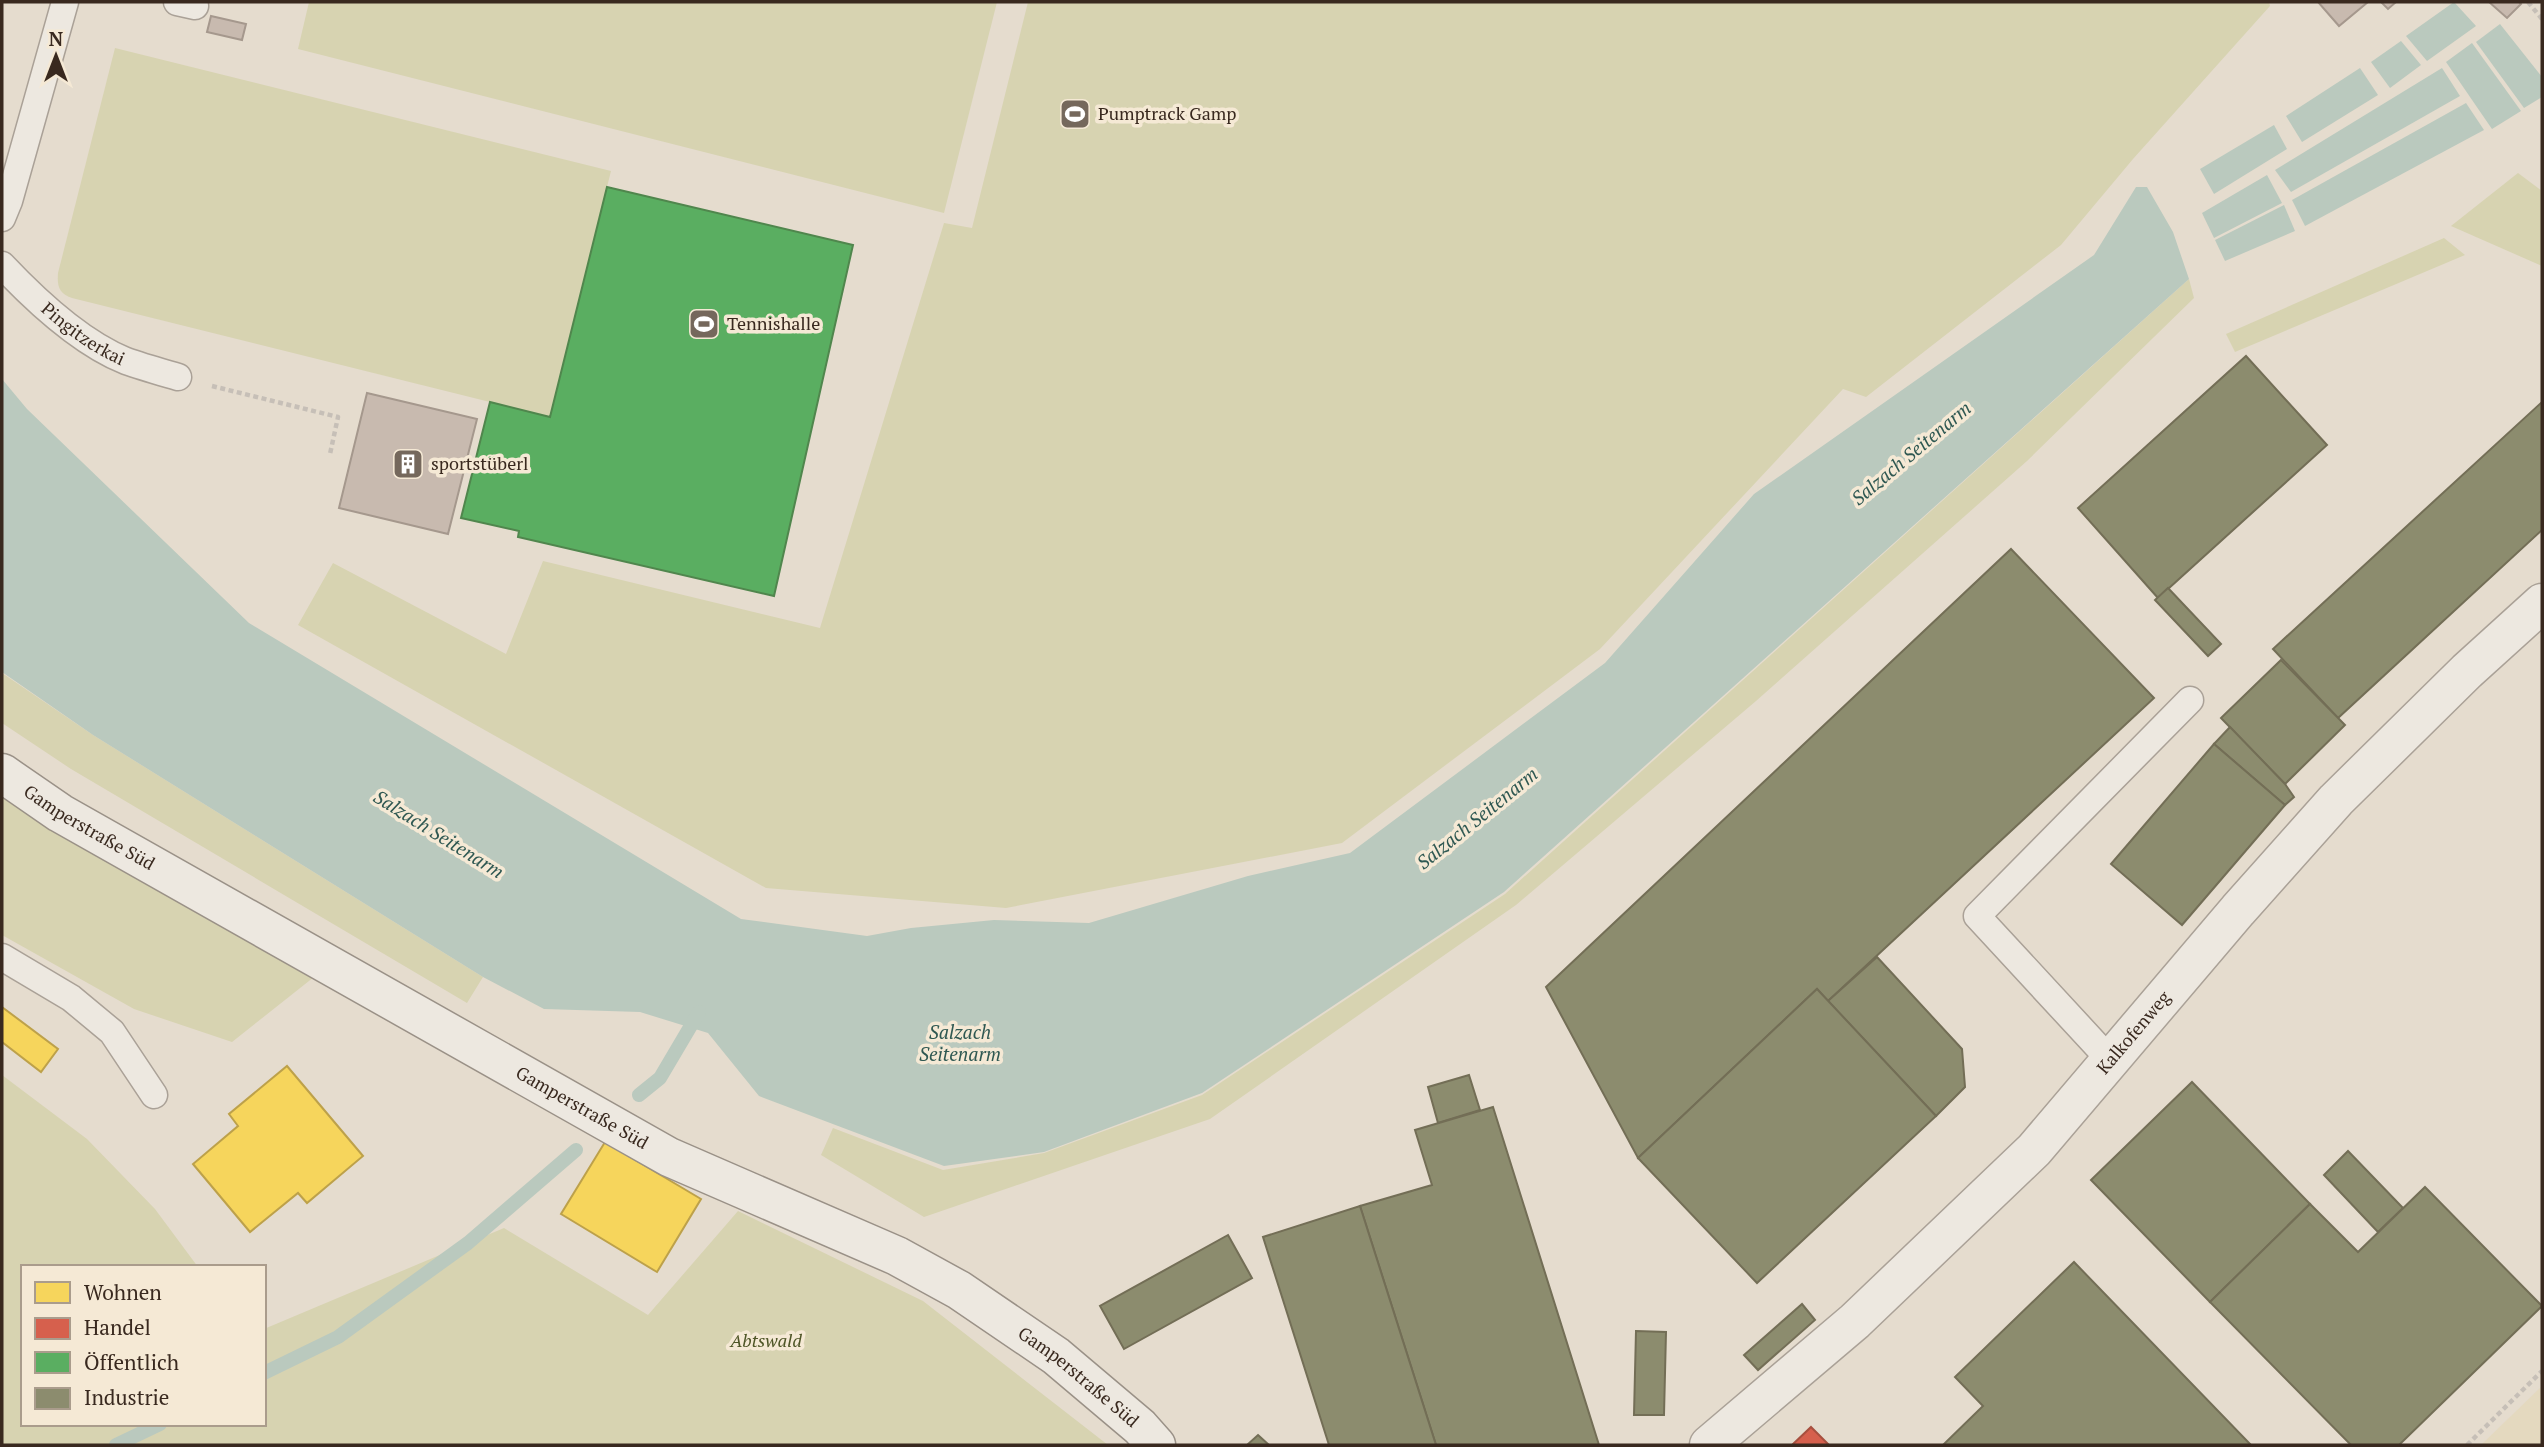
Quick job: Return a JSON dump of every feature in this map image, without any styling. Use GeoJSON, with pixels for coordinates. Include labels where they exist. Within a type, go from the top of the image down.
{"type":"FeatureCollection","features":[{"type":"Feature","properties":{"kind":"street","name":"Kalkofenweg"},"geometry":{"type":"LineString","coordinates":[[1709,1445],[1854,1321],[2034,1150],[2238,910],[2336,800],[2467,671],[2542,603]]}},
{"type":"Feature","properties":{"kind":"street","name":"Gamperstraße Süd"},"geometry":{"type":"LineString","coordinates":[[2,773],[60,813],[668,1157],[897,1256],[959,1290],[1056,1356],[1140,1426],[1156,1445]]}},
{"type":"Feature","properties":{"kind":"lane"},"geometry":{"type":"LineString","coordinates":[[2,218],[65,2]]}},
{"type":"Feature","properties":{"kind":"lane","name":"Pingitzerkai"},"geometry":{"type":"LineString","coordinates":[[2,265],[29,294],[72,330],[124,360],[178,377]]}},
{"type":"Feature","properties":{"kind":"lane"},"geometry":{"type":"LineString","coordinates":[[2111,1061],[1977,916],[2190,700]]}},
{"type":"Feature","properties":{"kind":"lane"},"geometry":{"type":"LineString","coordinates":[[2,957],[71,998],[112,1032],[154,1096]]}},
{"type":"Feature","properties":{"kind":"path"},"geometry":{"type":"LineString","coordinates":[[2528,2],[2542,19]]}},
{"type":"Feature","properties":{"kind":"path"},"geometry":{"type":"LineString","coordinates":[[178,377],[338,417],[330,454]]}},
{"type":"Feature","properties":{"kind":"path"},"geometry":{"type":"LineString","coordinates":[[2467,1445],[2542,1371]]}},
{"type":"Feature","properties":{"kind":"shaded area"},"geometry":{"type":"Polygon","coordinates":[[[2542,1386],[2542,1445],[2481,1445],[2542,1386]]]}},
{"type":"Feature","properties":{"kind":"green space"},"geometry":{"type":"Polygon","coordinates":[[[309,2],[997,2],[944,213],[298,49],[309,2]]]}},
{"type":"Feature","properties":{"kind":"green space"},"geometry":{"type":"Polygon","coordinates":[[[1028,2],[2269,2],[2270,6],[2133,159],[2061,245],[1866,397],[1843,389],[1600,649],[1342,843],[1006,908],[766,888],[298,625],[333,563],[506,654],[543,561],[820,628],[944,223],[972,228],[1028,2]]]}},
{"type":"Feature","properties":{"kind":"green space"},"geometry":{"type":"Polygon","coordinates":[[[115,48],[611,171],[550,417],[64,294],[59,286],[58,273],[115,48]]]}},
{"type":"Feature","properties":{"kind":"green space"},"geometry":{"type":"Polygon","coordinates":[[[2518,173],[2542,191],[2542,266],[2451,226],[2518,173]]]}},
{"type":"Feature","properties":{"kind":"green space"},"geometry":{"type":"Polygon","coordinates":[[[2444,238],[2465,255],[2235,352],[2226,334],[2444,238]]]}},
{"type":"Feature","properties":{"kind":"green space"},"geometry":{"type":"Polygon","coordinates":[[[2189,279],[2194,298],[2027,461],[1756,701],[1516,905],[1210,1119],[924,1217],[821,1155],[833,1128],[943,1170],[1044,1153],[1202,1095],[1505,894],[2189,279]]]}},
{"type":"Feature","properties":{"kind":"green space"},"geometry":{"type":"Polygon","coordinates":[[[2,673],[93,735],[483,977],[467,1003],[71,769],[2,723],[2,673]]]}},
{"type":"Feature","properties":{"kind":"green space"},"geometry":{"type":"Polygon","coordinates":[[[2,796],[45,826],[314,977],[232,1042],[134,1009],[2,935],[2,796]]]}},
{"type":"Feature","properties":{"kind":"green space","name":"Abtswald"},"geometry":{"type":"Polygon","coordinates":[[[2,1075],[87,1139],[155,1209],[197,1265],[21,1265],[21,1426],[266,1426],[266,1328],[504,1228],[648,1315],[738,1211],[923,1301],[1108,1445],[2,1445],[2,1075]]]}},
{"type":"Feature","properties":{"kind":"water"},"geometry":{"type":"Polygon","coordinates":[[[2454,2],[2476,26],[2427,61],[2406,36],[2454,2]]]}},
{"type":"Feature","properties":{"kind":"water"},"geometry":{"type":"Polygon","coordinates":[[[2500,24],[2542,77],[2542,97],[2524,108],[2476,42],[2500,24]]]}},
{"type":"Feature","properties":{"kind":"water"},"geometry":{"type":"Polygon","coordinates":[[[2401,41],[2421,65],[2390,88],[2371,62],[2401,41]]]}},
{"type":"Feature","properties":{"kind":"water"},"geometry":{"type":"Polygon","coordinates":[[[2472,43],[2521,111],[2492,129],[2446,62],[2472,43]]]}},
{"type":"Feature","properties":{"kind":"water"},"geometry":{"type":"Polygon","coordinates":[[[2360,68],[2378,95],[2302,142],[2286,116],[2360,68]]]}},
{"type":"Feature","properties":{"kind":"water"},"geometry":{"type":"Polygon","coordinates":[[[2442,68],[2460,96],[2291,192],[2275,170],[2442,68]]]}},
{"type":"Feature","properties":{"kind":"water"},"geometry":{"type":"Polygon","coordinates":[[[2466,103],[2484,130],[2305,226],[2292,200],[2466,103]]]}},
{"type":"Feature","properties":{"kind":"water"},"geometry":{"type":"Polygon","coordinates":[[[2274,125],[2287,149],[2214,194],[2200,169],[2274,125]]]}},
{"type":"Feature","properties":{"kind":"water"},"geometry":{"type":"Polygon","coordinates":[[[2267,175],[2282,203],[2214,238],[2202,213],[2267,175]]]}},
{"type":"Feature","properties":{"kind":"water","name":"Salzach Seitenarm"},"geometry":{"type":"Polygon","coordinates":[[[2136,187],[2147,187],[2173,232],[2189,279],[1504,892],[1202,1093],[1044,1152],[944,1166],[759,1096],[708,1033],[640,1012],[544,1009],[483,977],[93,735],[2,672],[2,379],[27,409],[249,623],[741,919],[867,936],[911,928],[994,920],[1089,923],[1248,876],[1350,853],[1605,663],[1754,494],[2094,255],[2136,187]]]}},
{"type":"Feature","properties":{"kind":"water"},"geometry":{"type":"Polygon","coordinates":[[[2284,205],[2295,231],[2225,261],[2215,240],[2284,205]]]}},
{"type":"Feature","properties":{"kind":"building: Wohnen"},"geometry":{"type":"Polygon","coordinates":[[[2,1007],[58,1049],[41,1072],[2,1042],[2,1007]]]}},
{"type":"Feature","properties":{"kind":"building: Wohnen"},"geometry":{"type":"Polygon","coordinates":[[[287,1066],[363,1156],[307,1203],[298,1193],[250,1232],[193,1164],[238,1126],[229,1114],[287,1066]]]}},
{"type":"Feature","properties":{"kind":"building: Wohnen"},"geometry":{"type":"Polygon","coordinates":[[[605,1142],[701,1199],[657,1272],[561,1214],[605,1142]]]}},
{"type":"Feature","properties":{"kind":"building: Handel"},"geometry":{"type":"Polygon","coordinates":[[[1811,1427],[1829,1445],[1792,1445],[1811,1427]]]}},
{"type":"Feature","properties":{"kind":"building: Öffentlich","name":"Tennishalle"},"geometry":{"type":"Polygon","coordinates":[[[607,187],[853,245],[774,596],[518,537],[519,531],[461,518],[490,402],[550,417],[607,187]]]}},
{"type":"Feature","properties":{"kind":"building: Industrie"},"geometry":{"type":"Polygon","coordinates":[[[2246,356],[2327,445],[2158,598],[2078,508],[2246,356]]]}},
{"type":"Feature","properties":{"kind":"building: Industrie"},"geometry":{"type":"Polygon","coordinates":[[[2542,402],[2542,530],[2338,718],[2273,649],[2542,402]]]}},
{"type":"Feature","properties":{"kind":"building: Industrie"},"geometry":{"type":"Polygon","coordinates":[[[2011,549],[2154,698],[1828,1001],[1817,989],[1638,1158],[1546,987],[2011,549]]]}},
{"type":"Feature","properties":{"kind":"building: Industrie"},"geometry":{"type":"Polygon","coordinates":[[[2168,588],[2221,644],[2208,656],[2155,600],[2168,588]]]}},
{"type":"Feature","properties":{"kind":"building: Industrie"},"geometry":{"type":"Polygon","coordinates":[[[2281,660],[2345,725],[2285,784],[2221,718],[2281,660]]]}},
{"type":"Feature","properties":{"kind":"building: Industrie"},"geometry":{"type":"Polygon","coordinates":[[[2230,727],[2285,784],[2294,797],[2285,805],[2214,744],[2230,727]]]}},
{"type":"Feature","properties":{"kind":"building: Industrie"},"geometry":{"type":"Polygon","coordinates":[[[2214,744],[2285,805],[2182,925],[2111,864],[2214,744]]]}},
{"type":"Feature","properties":{"kind":"building: Industrie"},"geometry":{"type":"Polygon","coordinates":[[[1877,957],[1962,1049],[1965,1087],[1936,1116],[1828,1001],[1877,957]]]}},
{"type":"Feature","properties":{"kind":"building: Industrie"},"geometry":{"type":"Polygon","coordinates":[[[1817,989],[1936,1116],[1757,1283],[1638,1158],[1817,989]]]}},
{"type":"Feature","properties":{"kind":"building: Industrie"},"geometry":{"type":"Polygon","coordinates":[[[1469,1075],[1480,1110],[1438,1123],[1428,1087],[1469,1075]]]}},
{"type":"Feature","properties":{"kind":"building: Industrie"},"geometry":{"type":"Polygon","coordinates":[[[2192,1082],[2310,1204],[2210,1302],[2091,1180],[2192,1082]]]}},
{"type":"Feature","properties":{"kind":"building: Industrie"},"geometry":{"type":"Polygon","coordinates":[[[1493,1107],[1599,1445],[1436,1445],[1360,1206],[1432,1185],[1415,1130],[1493,1107]]]}},
{"type":"Feature","properties":{"kind":"building: Industrie"},"geometry":{"type":"Polygon","coordinates":[[[2348,1151],[2403,1208],[2378,1232],[2324,1175],[2348,1151]]]}},
{"type":"Feature","properties":{"kind":"building: Industrie"},"geometry":{"type":"Polygon","coordinates":[[[2425,1187],[2542,1306],[2399,1445],[2351,1445],[2210,1302],[2310,1204],[2358,1252],[2425,1187]]]}},
{"type":"Feature","properties":{"kind":"building: Industrie"},"geometry":{"type":"Polygon","coordinates":[[[1360,1206],[1436,1445],[1329,1445],[1263,1237],[1360,1206]]]}},
{"type":"Feature","properties":{"kind":"building: Industrie"},"geometry":{"type":"Polygon","coordinates":[[[1228,1235],[1252,1278],[1124,1349],[1100,1306],[1228,1235]]]}},
{"type":"Feature","properties":{"kind":"building: Industrie"},"geometry":{"type":"Polygon","coordinates":[[[2074,1262],[2251,1445],[1943,1445],[1983,1406],[1955,1377],[2074,1262]]]}},
{"type":"Feature","properties":{"kind":"building: Industrie"},"geometry":{"type":"Polygon","coordinates":[[[1802,1304],[1815,1320],[1758,1370],[1744,1355],[1802,1304]]]}},
{"type":"Feature","properties":{"kind":"building: Industrie"},"geometry":{"type":"Polygon","coordinates":[[[1636,1331],[1666,1332],[1664,1415],[1634,1415],[1636,1331]]]}},
{"type":"Feature","properties":{"kind":"building: Industrie"},"geometry":{"type":"Polygon","coordinates":[[[1258,1435],[1269,1445],[1247,1445],[1258,1435]]]}},
{"type":"Feature","properties":{"kind":"building: Sonstige"},"geometry":{"type":"Polygon","coordinates":[[[2318,2],[2368,2],[2339,26],[2318,2]]]}},
{"type":"Feature","properties":{"kind":"building: Sonstige"},"geometry":{"type":"Polygon","coordinates":[[[2381,2],[2396,2],[2388,9],[2381,2]]]}},
{"type":"Feature","properties":{"kind":"building: Sonstige"},"geometry":{"type":"Polygon","coordinates":[[[2489,2],[2519,2],[2521,4],[2507,18],[2489,2]]]}},
{"type":"Feature","properties":{"kind":"building: Sonstige"},"geometry":{"type":"Polygon","coordinates":[[[211,16],[246,24],[242,40],[207,32],[211,16]]]}},
{"type":"Feature","properties":{"kind":"building: Sonstige","name":"sportstüberl"},"geometry":{"type":"Polygon","coordinates":[[[367,393],[477,419],[448,534],[339,508],[367,393]]]}},
{"type":"Feature","properties":{"kind":"waterway"},"geometry":{"type":"LineString","coordinates":[[639,1095],[660,1078],[699,1012]]}},
{"type":"Feature","properties":{"kind":"waterway"},"geometry":{"type":"LineString","coordinates":[[266,1372],[338,1337],[468,1243],[576,1150]]}},
{"type":"Feature","properties":{"kind":"waterway"},"geometry":{"type":"LineString","coordinates":[[116,1445],[156,1426]]}},
{"type":"Feature","properties":{"kind":"place","name":"Pumptrack Gamp"},"geometry":{"type":"Point","coordinates":[1075,114]}},
{"type":"Feature","properties":{"kind":"place","name":"Tennishalle"},"geometry":{"type":"Point","coordinates":[704,324]}},
{"type":"Feature","properties":{"kind":"place","name":"sportstüberl"},"geometry":{"type":"Point","coordinates":[408,464]}}]}
